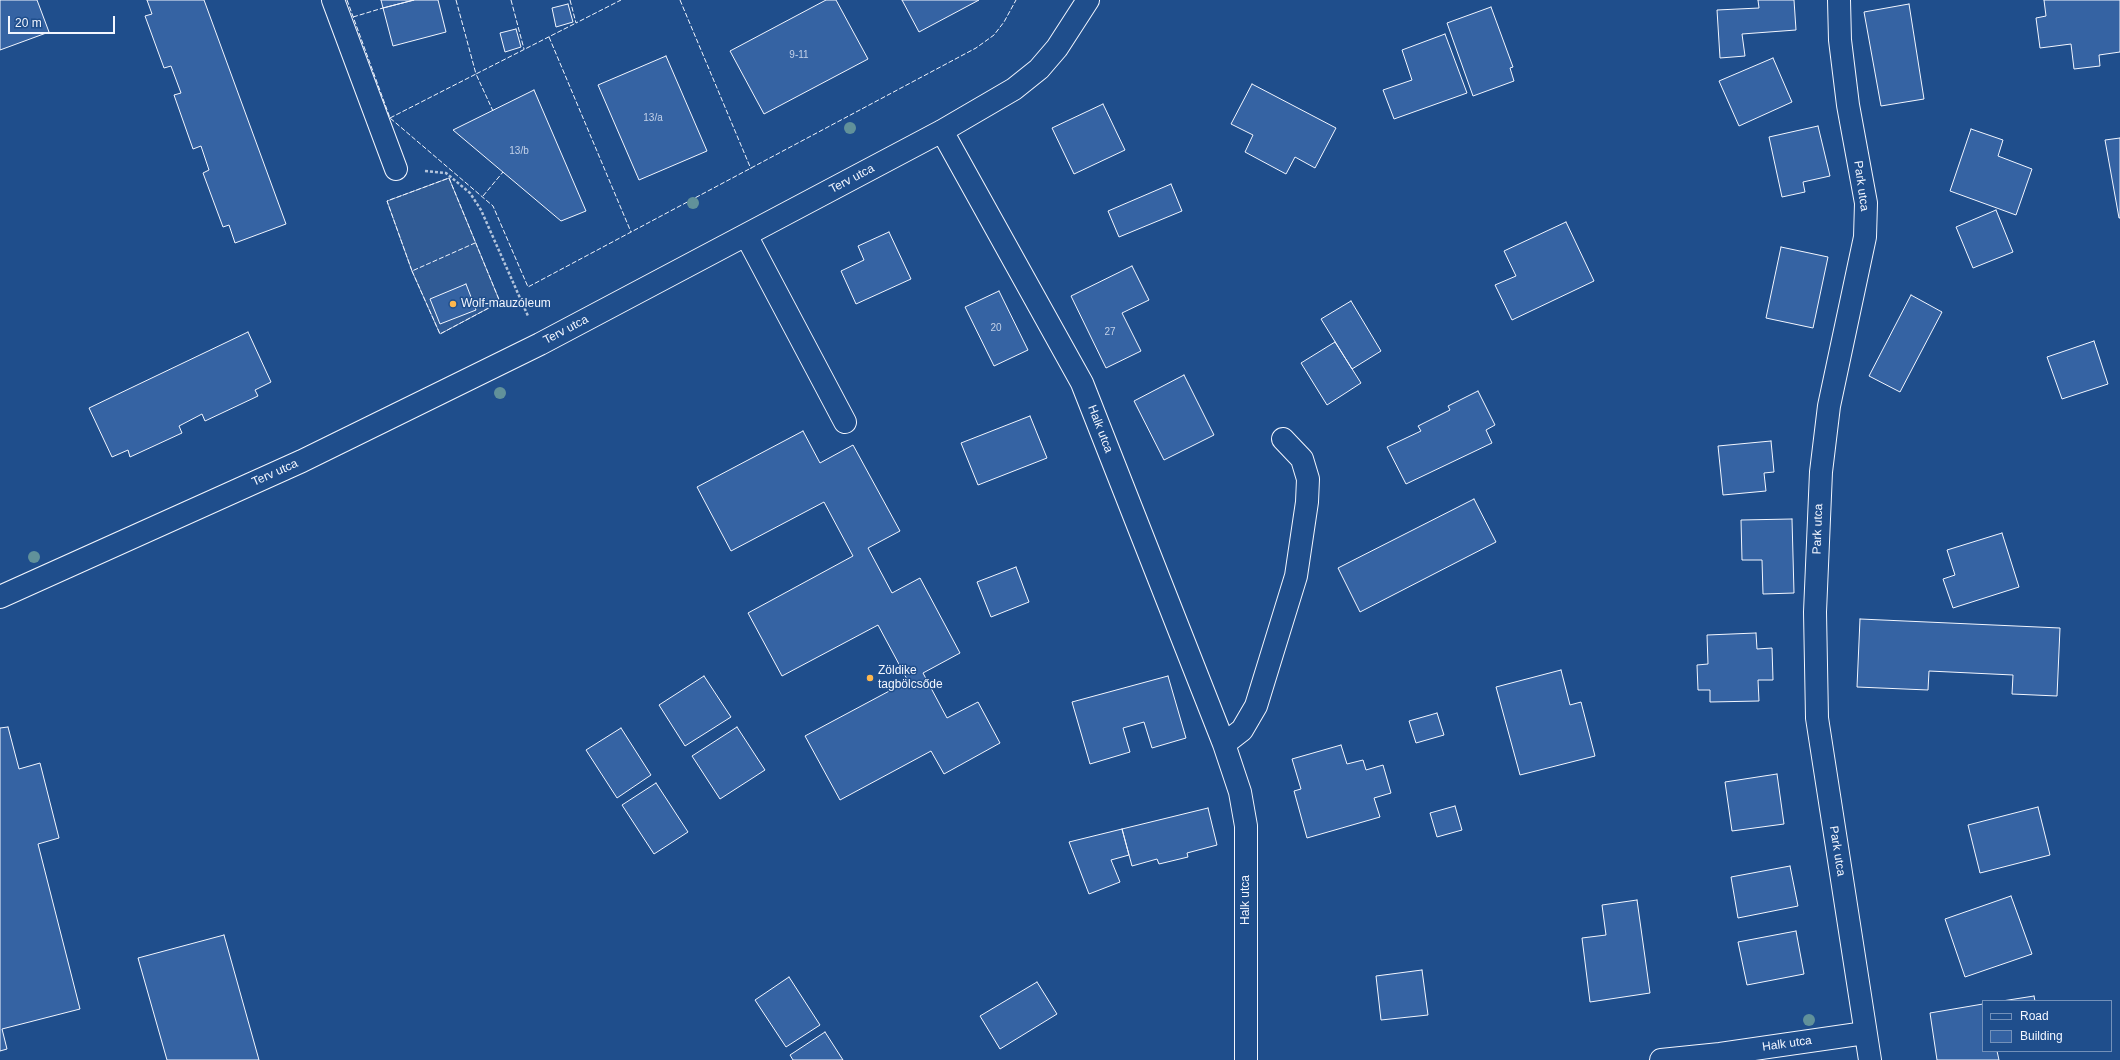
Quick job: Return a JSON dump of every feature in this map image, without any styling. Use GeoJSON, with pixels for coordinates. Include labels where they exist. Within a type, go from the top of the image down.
{"type":"FeatureCollection","features":[{"type":"Feature","properties":{"kind":"street"},"geometry":{"type":"LineString","coordinates":[[333,0],[396,169]]}},
{"type":"Feature","properties":{"kind":"street","name":"Park utca"},"geometry":{"type":"LineString","coordinates":[[1839,0],[1840,40],[1866,210],[1865,237],[1829,406],[1821,472],[1815,612],[1817,710],[1870,1060]]}},
{"type":"Feature","properties":{"kind":"street","name":"Terv utca"},"geometry":{"type":"LineString","coordinates":[[0,597],[302,461],[540,344],[942,131],[1014,89],[1039,69],[1057,48],[1084,4]]}},
{"type":"Feature","properties":{"kind":"street","name":"Halk utca"},"geometry":{"type":"LineString","coordinates":[[942,131],[1082,383],[1224,744],[1240,792],[1246,826],[1246,1060]]}},
{"type":"Feature","properties":{"kind":"street"},"geometry":{"type":"LineString","coordinates":[[746,235],[845,422]]}},
{"type":"Feature","properties":{"kind":"street"},"geometry":{"type":"LineString","coordinates":[[1224,744],[1242,730],[1256,706],[1296,576],[1307,502],[1308,479],[1302,459],[1283,438]]}},
{"type":"Feature","properties":{"kind":"street","name":"Halk utca"},"geometry":{"type":"LineString","coordinates":[[1662,1060],[1720,1054],[1865,1033]]}},
{"type":"Feature","properties":{"kind":"path"},"geometry":{"type":"LineString","coordinates":[[396,169],[446,173],[470,193],[481,210],[540,344]]}},
{"type":"Feature","properties":{"kind":"shaded area"},"geometry":{"type":"Polygon","coordinates":[[[449,178],[500,302],[440,334],[412,271],[387,201],[449,178]]]}},
{"type":"Feature","properties":{"kind":"building"},"geometry":{"type":"Polygon","coordinates":[[[0,0],[37,0],[49,32],[0,50],[0,0]]]}},
{"type":"Feature","properties":{"kind":"building"},"geometry":{"type":"Polygon","coordinates":[[[147,0],[204,0],[286,224],[235,243],[229,225],[223,227],[203,173],[209,170],[201,146],[193,149],[174,95],[181,93],[171,66],[164,68],[145,16],[152,14],[147,0]]]}},
{"type":"Feature","properties":{"kind":"building"},"geometry":{"type":"Polygon","coordinates":[[[381,0],[414,0],[383,8],[381,0]]]}},
{"type":"Feature","properties":{"kind":"building"},"geometry":{"type":"Polygon","coordinates":[[[414,0],[438,0],[446,32],[393,46],[383,8],[414,0]]]}},
{"type":"Feature","properties":{"kind":"building"},"geometry":{"type":"Polygon","coordinates":[[[826,0],[836,0],[868,59],[764,114],[730,51],[826,0]]]}},
{"type":"Feature","properties":{"kind":"building"},"geometry":{"type":"Polygon","coordinates":[[[902,0],[979,0],[919,32],[902,0]]]}},
{"type":"Feature","properties":{"kind":"building"},"geometry":{"type":"Polygon","coordinates":[[[1758,0],[1794,0],[1796,30],[1742,34],[1745,56],[1720,58],[1717,10],[1759,8],[1758,0]]]}},
{"type":"Feature","properties":{"kind":"building"},"geometry":{"type":"Polygon","coordinates":[[[2044,0],[2120,0],[2120,52],[2099,55],[2100,66],[2074,69],[2071,44],[2040,48],[2036,18],[2046,16],[2044,0]]]}},
{"type":"Feature","properties":{"kind":"building"},"geometry":{"type":"Polygon","coordinates":[[[568,4],[573,22],[556,27],[552,8],[568,4]]]}},
{"type":"Feature","properties":{"kind":"building"},"geometry":{"type":"Polygon","coordinates":[[[1909,4],[1924,99],[1881,106],[1864,12],[1909,4]]]}},
{"type":"Feature","properties":{"kind":"building"},"geometry":{"type":"Polygon","coordinates":[[[1491,7],[1513,67],[1510,68],[1514,81],[1473,96],[1447,23],[1491,7]]]}},
{"type":"Feature","properties":{"kind":"building"},"geometry":{"type":"Polygon","coordinates":[[[516,29],[521,47],[505,52],[500,33],[516,29]]]}},
{"type":"Feature","properties":{"kind":"building"},"geometry":{"type":"Polygon","coordinates":[[[1445,34],[1467,93],[1394,119],[1383,90],[1412,80],[1402,50],[1445,34]]]}},
{"type":"Feature","properties":{"kind":"building"},"geometry":{"type":"Polygon","coordinates":[[[666,56],[707,151],[639,180],[598,85],[666,56]]]}},
{"type":"Feature","properties":{"kind":"building"},"geometry":{"type":"Polygon","coordinates":[[[1773,58],[1792,102],[1739,126],[1719,81],[1773,58]]]}},
{"type":"Feature","properties":{"kind":"building"},"geometry":{"type":"Polygon","coordinates":[[[1252,84],[1336,128],[1315,168],[1295,157],[1286,174],[1245,152],[1253,135],[1231,124],[1252,84]]]}},
{"type":"Feature","properties":{"kind":"building"},"geometry":{"type":"Polygon","coordinates":[[[534,90],[586,211],[561,221],[453,130],[534,90]]]}},
{"type":"Feature","properties":{"kind":"building"},"geometry":{"type":"Polygon","coordinates":[[[1103,104],[1125,150],[1074,174],[1052,128],[1103,104]]]}},
{"type":"Feature","properties":{"kind":"building"},"geometry":{"type":"Polygon","coordinates":[[[1818,126],[1830,176],[1803,182],[1805,192],[1782,197],[1769,137],[1818,126]]]}},
{"type":"Feature","properties":{"kind":"building"},"geometry":{"type":"Polygon","coordinates":[[[1971,129],[2003,140],[1998,156],[2032,169],[2016,215],[1950,191],[1971,129]]]}},
{"type":"Feature","properties":{"kind":"building"},"geometry":{"type":"Polygon","coordinates":[[[2120,138],[2120,218],[2119,218],[2105,140],[2120,138]]]}},
{"type":"Feature","properties":{"kind":"building"},"geometry":{"type":"Polygon","coordinates":[[[1171,184],[1182,211],[1119,237],[1108,211],[1171,184]]]}},
{"type":"Feature","properties":{"kind":"building"},"geometry":{"type":"Polygon","coordinates":[[[1996,210],[2013,252],[1973,268],[1956,227],[1996,210]]]}},
{"type":"Feature","properties":{"kind":"building"},"geometry":{"type":"Polygon","coordinates":[[[1566,222],[1594,281],[1512,320],[1495,285],[1516,276],[1504,251],[1566,222]]]}},
{"type":"Feature","properties":{"kind":"building"},"geometry":{"type":"Polygon","coordinates":[[[889,232],[911,279],[856,304],[841,271],[864,260],[858,246],[889,232]]]}},
{"type":"Feature","properties":{"kind":"building"},"geometry":{"type":"Polygon","coordinates":[[[1781,247],[1828,257],[1813,328],[1766,318],[1781,247]]]}},
{"type":"Feature","properties":{"kind":"building"},"geometry":{"type":"Polygon","coordinates":[[[1132,266],[1149,300],[1122,313],[1141,351],[1106,368],[1071,296],[1132,266]]]}},
{"type":"Feature","properties":{"kind":"building","name":"Wolf-mauzóleum"},"geometry":{"type":"Polygon","coordinates":[[[466,284],[476,310],[440,324],[430,299],[466,284]]]}},
{"type":"Feature","properties":{"kind":"building"},"geometry":{"type":"Polygon","coordinates":[[[999,291],[1028,350],[994,366],[965,307],[999,291]]]}},
{"type":"Feature","properties":{"kind":"building"},"geometry":{"type":"Polygon","coordinates":[[[1911,295],[1942,312],[1900,392],[1869,376],[1911,295]]]}},
{"type":"Feature","properties":{"kind":"building"},"geometry":{"type":"Polygon","coordinates":[[[1351,301],[1381,351],[1352,369],[1321,319],[1351,301]]]}},
{"type":"Feature","properties":{"kind":"building"},"geometry":{"type":"Polygon","coordinates":[[[248,332],[271,382],[255,390],[258,396],[205,421],[202,414],[179,426],[182,433],[130,457],[128,450],[112,457],[89,408],[248,332]]]}},
{"type":"Feature","properties":{"kind":"building"},"geometry":{"type":"Polygon","coordinates":[[[2094,341],[2108,384],[2062,399],[2047,357],[2094,341]]]}},
{"type":"Feature","properties":{"kind":"building"},"geometry":{"type":"Polygon","coordinates":[[[1335,342],[1361,383],[1327,405],[1301,363],[1335,342]]]}},
{"type":"Feature","properties":{"kind":"building"},"geometry":{"type":"Polygon","coordinates":[[[1184,375],[1214,435],[1164,460],[1134,401],[1184,375]]]}},
{"type":"Feature","properties":{"kind":"building"},"geometry":{"type":"Polygon","coordinates":[[[1478,391],[1495,425],[1486,430],[1492,443],[1406,484],[1387,447],[1421,431],[1418,426],[1450,410],[1448,406],[1478,391]]]}},
{"type":"Feature","properties":{"kind":"building"},"geometry":{"type":"Polygon","coordinates":[[[1030,416],[1047,458],[978,485],[961,443],[1030,416]]]}},
{"type":"Feature","properties":{"kind":"building"},"geometry":{"type":"Polygon","coordinates":[[[803,431],[820,463],[853,445],[900,531],[868,548],[892,593],[920,578],[960,653],[923,673],[947,718],[978,702],[1000,743],[944,774],[931,751],[840,800],[805,736],[908,681],[878,625],[782,676],[748,613],[853,556],[824,502],[731,551],[697,487],[803,431]]]}},
{"type":"Feature","properties":{"kind":"building"},"geometry":{"type":"Polygon","coordinates":[[[1771,441],[1774,472],[1764,473],[1766,491],[1723,495],[1718,446],[1771,441]]]}},
{"type":"Feature","properties":{"kind":"building"},"geometry":{"type":"Polygon","coordinates":[[[1474,499],[1496,542],[1360,612],[1338,568],[1474,499]]]}},
{"type":"Feature","properties":{"kind":"building"},"geometry":{"type":"Polygon","coordinates":[[[1792,519],[1794,593],[1763,594],[1762,560],[1742,560],[1741,520],[1792,519]]]}},
{"type":"Feature","properties":{"kind":"building"},"geometry":{"type":"Polygon","coordinates":[[[2002,533],[2019,587],[1953,608],[1943,579],[1955,575],[1947,550],[2002,533]]]}},
{"type":"Feature","properties":{"kind":"building"},"geometry":{"type":"Polygon","coordinates":[[[1016,567],[1029,602],[991,617],[977,582],[1016,567]]]}},
{"type":"Feature","properties":{"kind":"building"},"geometry":{"type":"Polygon","coordinates":[[[1860,619],[2060,628],[2057,696],[2012,694],[2013,675],[1929,671],[1928,690],[1857,687],[1860,619]]]}},
{"type":"Feature","properties":{"kind":"building"},"geometry":{"type":"Polygon","coordinates":[[[1756,633],[1757,649],[1772,648],[1773,680],[1758,680],[1759,701],[1710,702],[1710,690],[1698,690],[1697,665],[1708,664],[1707,635],[1756,633]]]}},
{"type":"Feature","properties":{"kind":"building"},"geometry":{"type":"Polygon","coordinates":[[[1561,670],[1570,705],[1581,702],[1595,756],[1520,775],[1496,687],[1561,670]]]}},
{"type":"Feature","properties":{"kind":"building"},"geometry":{"type":"Polygon","coordinates":[[[704,676],[731,717],[685,746],[659,705],[704,676]]]}},
{"type":"Feature","properties":{"kind":"building"},"geometry":{"type":"Polygon","coordinates":[[[1168,676],[1186,738],[1152,748],[1144,722],[1123,728],[1130,752],[1090,764],[1072,702],[1168,676]]]}},
{"type":"Feature","properties":{"kind":"building"},"geometry":{"type":"Polygon","coordinates":[[[1437,713],[1444,735],[1416,743],[1409,721],[1437,713]]]}},
{"type":"Feature","properties":{"kind":"building"},"geometry":{"type":"Polygon","coordinates":[[[8,727],[19,769],[40,763],[59,838],[38,844],[80,1009],[2,1029],[7,1049],[0,1051],[0,728],[8,727]]]}},
{"type":"Feature","properties":{"kind":"building"},"geometry":{"type":"Polygon","coordinates":[[[737,727],[765,770],[720,799],[692,756],[737,727]]]}},
{"type":"Feature","properties":{"kind":"building"},"geometry":{"type":"Polygon","coordinates":[[[621,728],[651,775],[617,798],[586,750],[621,728]]]}},
{"type":"Feature","properties":{"kind":"building"},"geometry":{"type":"Polygon","coordinates":[[[1341,745],[1347,764],[1363,760],[1366,770],[1383,765],[1391,793],[1374,798],[1380,817],[1307,838],[1294,791],[1301,789],[1292,759],[1341,745]]]}},
{"type":"Feature","properties":{"kind":"building"},"geometry":{"type":"Polygon","coordinates":[[[1777,774],[1784,824],[1732,831],[1725,782],[1777,774]]]}},
{"type":"Feature","properties":{"kind":"building"},"geometry":{"type":"Polygon","coordinates":[[[656,783],[688,832],[654,854],[622,805],[656,783]]]}},
{"type":"Feature","properties":{"kind":"building"},"geometry":{"type":"Polygon","coordinates":[[[1455,806],[1462,830],[1437,837],[1430,813],[1455,806]]]}},
{"type":"Feature","properties":{"kind":"building"},"geometry":{"type":"Polygon","coordinates":[[[2038,807],[2050,855],[1980,873],[1968,825],[2038,807]]]}},
{"type":"Feature","properties":{"kind":"building"},"geometry":{"type":"Polygon","coordinates":[[[1208,808],[1217,845],[1187,853],[1188,857],[1159,864],[1157,859],[1132,866],[1122,829],[1208,808]]]}},
{"type":"Feature","properties":{"kind":"building"},"geometry":{"type":"Polygon","coordinates":[[[1122,829],[1129,855],[1111,860],[1120,882],[1089,894],[1069,842],[1122,829]]]}},
{"type":"Feature","properties":{"kind":"building"},"geometry":{"type":"Polygon","coordinates":[[[1790,866],[1798,906],[1738,918],[1731,877],[1790,866]]]}},
{"type":"Feature","properties":{"kind":"building"},"geometry":{"type":"Polygon","coordinates":[[[2011,896],[2032,954],[1965,977],[1945,919],[2011,896]]]}},
{"type":"Feature","properties":{"kind":"building"},"geometry":{"type":"Polygon","coordinates":[[[1637,900],[1650,993],[1590,1002],[1582,938],[1606,935],[1602,905],[1637,900]]]}},
{"type":"Feature","properties":{"kind":"building"},"geometry":{"type":"Polygon","coordinates":[[[1796,931],[1804,974],[1747,985],[1738,942],[1796,931]]]}},
{"type":"Feature","properties":{"kind":"building"},"geometry":{"type":"Polygon","coordinates":[[[224,935],[259,1060],[167,1060],[138,958],[224,935]]]}},
{"type":"Feature","properties":{"kind":"building"},"geometry":{"type":"Polygon","coordinates":[[[1422,970],[1428,1015],[1381,1020],[1376,976],[1422,970]]]}},
{"type":"Feature","properties":{"kind":"building"},"geometry":{"type":"Polygon","coordinates":[[[789,977],[820,1025],[786,1047],[755,1000],[789,977]]]}},
{"type":"Feature","properties":{"kind":"building"},"geometry":{"type":"Polygon","coordinates":[[[1037,982],[1057,1014],[1000,1049],[980,1016],[1037,982]]]}},
{"type":"Feature","properties":{"kind":"building"},"geometry":{"type":"Polygon","coordinates":[[[2034,996],[2035,1000],[2008,1000],[2034,996]]]}},
{"type":"Feature","properties":{"kind":"building"},"geometry":{"type":"Polygon","coordinates":[[[1982,1004],[1982,1052],[1997,1052],[1999,1060],[1937,1060],[1930,1013],[1982,1004]]]}},
{"type":"Feature","properties":{"kind":"building"},"geometry":{"type":"Polygon","coordinates":[[[825,1032],[843,1060],[793,1060],[790,1055],[825,1032]]]}},
{"type":"Feature","properties":{"kind":"fence"},"geometry":{"type":"LineString","coordinates":[[347,0],[390,118],[493,206],[528,287],[976,48],[994,35],[1004,22],[1016,0]]}},
{"type":"Feature","properties":{"kind":"fence"},"geometry":{"type":"LineString","coordinates":[[456,0],[476,74],[576,23]]}},
{"type":"Feature","properties":{"kind":"fence"},"geometry":{"type":"LineString","coordinates":[[511,0],[524,49]]}},
{"type":"Feature","properties":{"kind":"fence"},"geometry":{"type":"LineString","coordinates":[[570,0],[576,23],[621,0]]}},
{"type":"Feature","properties":{"kind":"fence"},"geometry":{"type":"LineString","coordinates":[[680,0],[751,169]]}},
{"type":"Feature","properties":{"kind":"fence"},"geometry":{"type":"LineString","coordinates":[[353,17],[383,8]]}},
{"type":"Feature","properties":{"kind":"fence"},"geometry":{"type":"LineString","coordinates":[[549,37],[631,232]]}},
{"type":"Feature","properties":{"kind":"fence"},"geometry":{"type":"LineString","coordinates":[[390,118],[476,74],[493,111]]}},
{"type":"Feature","properties":{"kind":"fence"},"geometry":{"type":"LineString","coordinates":[[483,196],[503,172]]}},
{"type":"Feature","properties":{"kind":"fence"},"geometry":{"type":"LineString","coordinates":[[412,271],[440,334],[500,302],[449,178],[387,201],[412,271],[475,243]]}},
{"type":"Feature","properties":{"kind":"place","name":"Wolf-mauzóleum"},"geometry":{"type":"Point","coordinates":[453,304]}},
{"type":"Feature","properties":{"kind":"place","name":"Zöldike tagbölcsőde"},"geometry":{"type":"Point","coordinates":[870,678]}}]}
